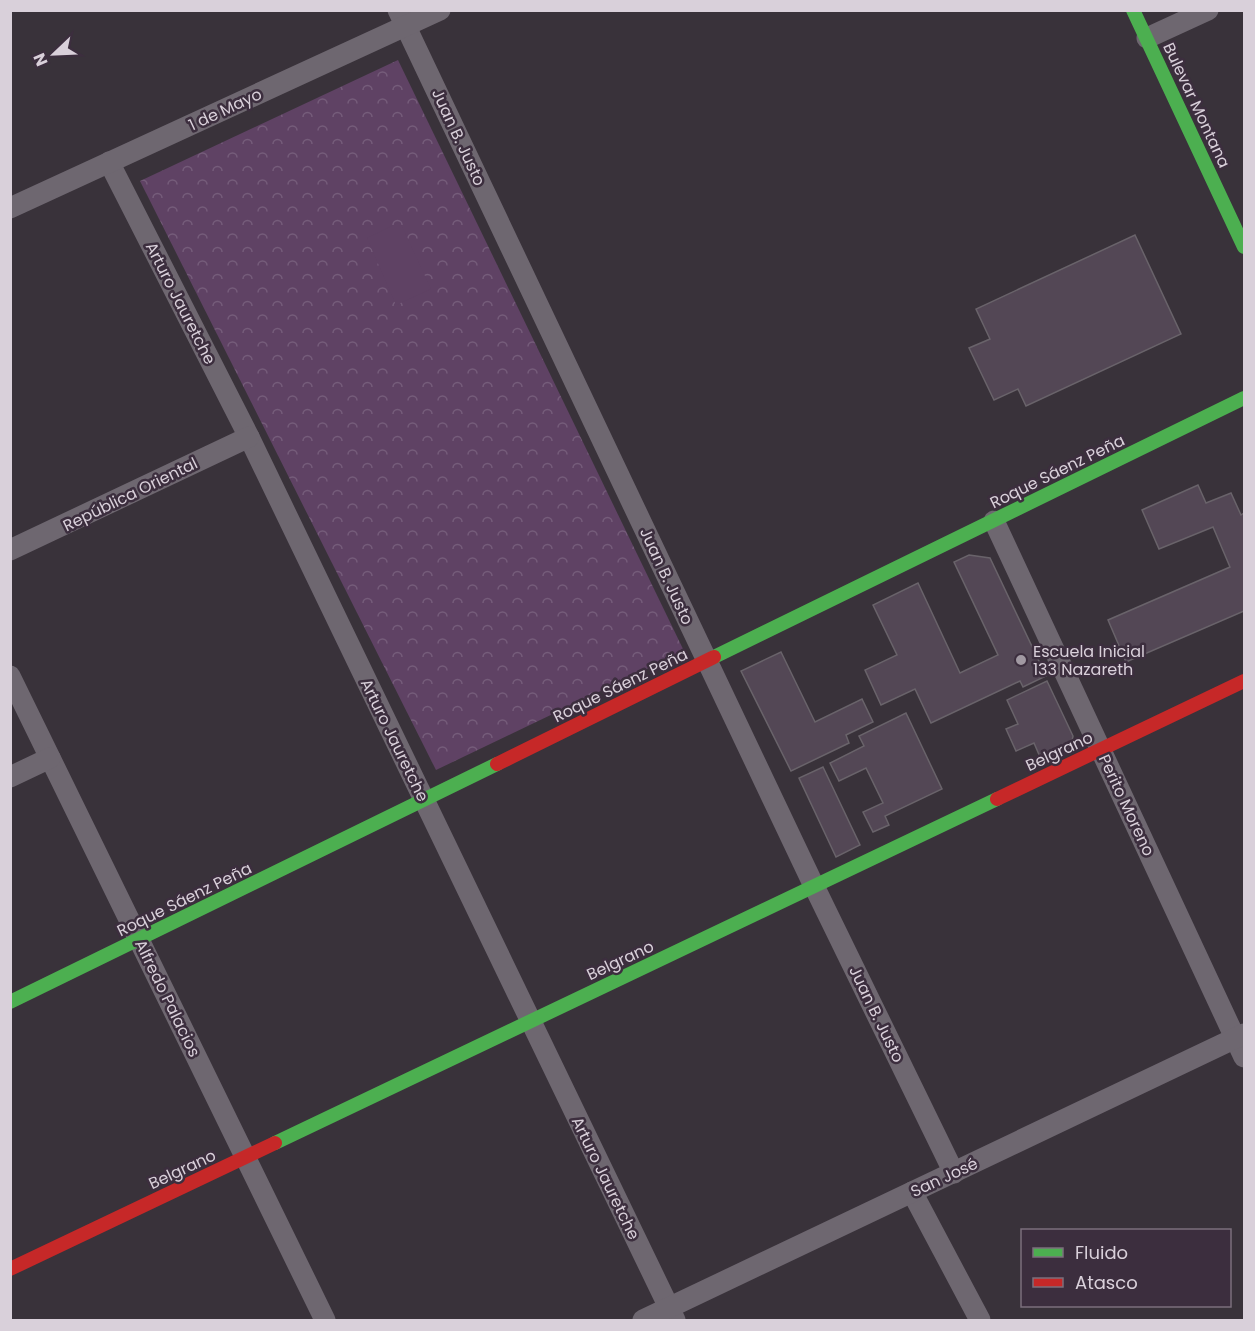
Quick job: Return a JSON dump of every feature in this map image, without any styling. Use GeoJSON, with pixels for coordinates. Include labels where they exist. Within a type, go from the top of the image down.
{"type":"FeatureCollection","features":[{"type":"Feature","properties":{"kind":"street","name":"1 de Mayo"},"geometry":{"type":"LineString","coordinates":[[10,208],[402,18],[440,10]]}},
{"type":"Feature","properties":{"kind":"street","name":"Bulevar Montana"},"geometry":{"type":"LineString","coordinates":[[1133,10],[1245,246]]}},
{"type":"Feature","properties":{"kind":"street"},"geometry":{"type":"LineString","coordinates":[[1147,38],[1208,10]]}},
{"type":"Feature","properties":{"kind":"street","name":"Juan B. Justo"},"geometry":{"type":"LineString","coordinates":[[402,18],[814,886],[954,1173]]}},
{"type":"Feature","properties":{"kind":"street","name":"Arturo Jauretche"},"geometry":{"type":"LineString","coordinates":[[109,162],[249,437],[672,1314]]}},
{"type":"Feature","properties":{"kind":"street","name":"Roque Sáenz Peña"},"geometry":{"type":"LineString","coordinates":[[10,1002],[1245,398]]}},
{"type":"Feature","properties":{"kind":"street","name":"República Oriental"},"geometry":{"type":"LineString","coordinates":[[10,550],[249,437]]}},
{"type":"Feature","properties":{"kind":"street","name":"Perito Moreno"},"geometry":{"type":"LineString","coordinates":[[994,521],[1101,750],[1240,1036],[1245,1058]]}},
{"type":"Feature","properties":{"kind":"street","name":"Alfredo Palacios"},"geometry":{"type":"LineString","coordinates":[[10,676],[325,1320]]}},
{"type":"Feature","properties":{"kind":"street","name":"Belgrano"},"geometry":{"type":"LineString","coordinates":[[10,1269],[1245,681]]}},
{"type":"Feature","properties":{"kind":"street"},"geometry":{"type":"LineString","coordinates":[[10,777],[50,758]]}},
{"type":"Feature","properties":{"kind":"street","name":"San José"},"geometry":{"type":"LineString","coordinates":[[643,1320],[672,1314],[912,1192],[1240,1036]]}},
{"type":"Feature","properties":{"kind":"street"},"geometry":{"type":"LineString","coordinates":[[912,1192],[980,1320]]}},
{"type":"Feature","properties":{"kind":"green space"},"geometry":{"type":"Polygon","coordinates":[[[398,60],[684,651],[436,770],[140,181],[398,60]]]}},
{"type":"Feature","properties":{"kind":"green space"},"geometry":{"type":"Polygon","coordinates":[[[400,222],[431,289],[396,305],[367,238],[400,222]]]}},
{"type":"Feature","properties":{"kind":"building"},"geometry":{"type":"Polygon","coordinates":[[[1135,235],[1181,334],[1026,406],[1018,389],[994,400],[969,348],[990,339],[976,309],[1135,235]]]}},
{"type":"Feature","properties":{"kind":"building"},"geometry":{"type":"Polygon","coordinates":[[[1198,485],[1206,503],[1231,493],[1241,515],[1244,513],[1244,611],[1126,662],[1108,620],[1230,567],[1213,527],[1159,549],[1142,510],[1198,485]]]}},
{"type":"Feature","properties":{"kind":"building"},"geometry":{"type":"Polygon","coordinates":[[[969,555],[990,558],[1046,676],[1023,687],[1020,681],[931,723],[915,689],[881,705],[865,670],[897,655],[873,605],[918,583],[960,673],[998,655],[954,562],[969,555]]]}},
{"type":"Feature","properties":{"kind":"building"},"geometry":{"type":"Polygon","coordinates":[[[781,652],[815,722],[862,699],[873,722],[846,735],[849,743],[791,771],[741,671],[781,652]]]}},
{"type":"Feature","properties":{"kind":"building"},"geometry":{"type":"Polygon","coordinates":[[[1047,681],[1073,736],[1070,751],[1043,764],[1034,743],[1016,751],[1006,729],[1018,724],[1007,700],[1047,681]]]}},
{"type":"Feature","properties":{"kind":"building"},"geometry":{"type":"Polygon","coordinates":[[[906,713],[942,789],[885,816],[889,825],[873,832],[863,812],[883,803],[866,768],[839,781],[830,763],[864,746],[859,736],[906,713]]]}},
{"type":"Feature","properties":{"kind":"building"},"geometry":{"type":"Polygon","coordinates":[[[823,767],[860,845],[836,857],[799,778],[823,767]]]}},
{"type":"Feature","properties":{"kind":"traffic: fast"},"geometry":{"type":"LineString","coordinates":[[1133,10],[1244,247]]}},
{"type":"Feature","properties":{"kind":"traffic: fast"},"geometry":{"type":"LineString","coordinates":[[714,657],[1244,398]]}},
{"type":"Feature","properties":{"kind":"traffic: fast"},"geometry":{"type":"LineString","coordinates":[[10,1002],[497,764]]}},
{"type":"Feature","properties":{"kind":"traffic: fast"},"geometry":{"type":"LineString","coordinates":[[275,1143],[997,799]]}},
{"type":"Feature","properties":{"kind":"traffic: jam"},"geometry":{"type":"LineString","coordinates":[[497,764],[714,657]]}},
{"type":"Feature","properties":{"kind":"traffic: jam"},"geometry":{"type":"LineString","coordinates":[[997,799],[1244,681]]}},
{"type":"Feature","properties":{"kind":"traffic: jam"},"geometry":{"type":"LineString","coordinates":[[10,1269],[275,1143]]}},
{"type":"Feature","properties":{"kind":"place","name":"Escuela Inicial 133 Nazareth"},"geometry":{"type":"Point","coordinates":[1021,660]}}]}
